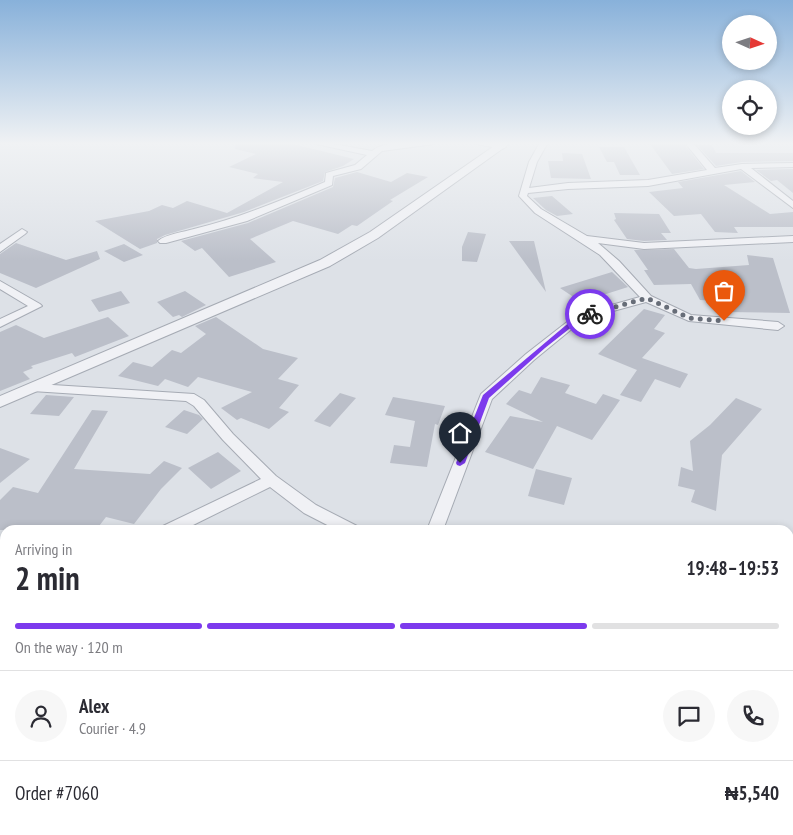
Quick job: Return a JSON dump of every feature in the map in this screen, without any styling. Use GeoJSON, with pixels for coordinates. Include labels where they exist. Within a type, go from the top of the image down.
{"type":"FeatureCollection","features":[{"type":"Feature","properties":{"kind":"street"},"geometry":{"type":"LineString","coordinates":[[163,241],[186,233],[243,219],[329,183]]}},
{"type":"Feature","properties":{"kind":"street"},"geometry":{"type":"LineString","coordinates":[[0,402],[37,388],[325,263],[374,235],[449,183]]}},
{"type":"Feature","properties":{"kind":"street"},"geometry":{"type":"LineString","coordinates":[[526,183],[523,196],[528,204],[586,239],[604,253],[647,298],[689,318],[778,326]]}},
{"type":"Feature","properties":{"kind":"street"},"geometry":{"type":"LineString","coordinates":[[524,191],[568,186],[648,183]]}},
{"type":"Feature","properties":{"kind":"street"},"geometry":{"type":"LineString","coordinates":[[766,183],[793,205]]}},
{"type":"Feature","properties":{"kind":"street"},"geometry":{"type":"LineString","coordinates":[[0,249],[22,232]]}},
{"type":"Feature","properties":{"kind":"street"},"geometry":{"type":"LineString","coordinates":[[586,239],[644,246],[793,239]]}},
{"type":"Feature","properties":{"kind":"street"},"geometry":{"type":"LineString","coordinates":[[0,284],[36,306],[0,324]]}},
{"type":"Feature","properties":{"kind":"street"},"geometry":{"type":"LineString","coordinates":[[437,525],[486,397],[530,356],[580,317],[647,298]]}},
{"type":"Feature","properties":{"kind":"street"},"geometry":{"type":"LineString","coordinates":[[37,388],[189,397],[199,403],[228,437],[271,480],[310,509],[341,525]]}},
{"type":"Feature","properties":{"kind":"street"},"geometry":{"type":"LineString","coordinates":[[178,525],[271,480]]}},
{"type":"Feature","properties":{"kind":"building"},"geometry":{"type":"Polygon","coordinates":[[[281,183],[318,183],[244,212],[165,235],[157,239],[157,243],[140,249],[95,221],[149,211],[162,205],[173,208],[187,201],[227,213],[281,183]]]}},
{"type":"Feature","properties":{"kind":"building"},"geometry":{"type":"Polygon","coordinates":[[[334,183],[418,183],[390,200],[393,201],[357,226],[352,225],[338,234],[293,221],[250,239],[276,262],[229,277],[202,248],[195,251],[181,241],[248,223],[333,187],[334,183]]]}},
{"type":"Feature","properties":{"kind":"building"},"geometry":{"type":"Polygon","coordinates":[[[679,183],[745,183],[724,185],[770,214],[793,212],[793,227],[734,227],[738,233],[715,232],[701,214],[674,216],[649,192],[683,188],[679,183]]]}},
{"type":"Feature","properties":{"kind":"building"},"geometry":{"type":"Polygon","coordinates":[[[781,183],[793,183],[793,193],[781,183]]]}},
{"type":"Feature","properties":{"kind":"building"},"geometry":{"type":"Polygon","coordinates":[[[552,196],[573,214],[557,216],[546,210],[533,198],[552,196]]]}},
{"type":"Feature","properties":{"kind":"building"},"geometry":{"type":"Polygon","coordinates":[[[614,213],[659,214],[671,233],[661,233],[667,240],[644,241],[627,239],[614,220],[616,219],[614,213]]]}},
{"type":"Feature","properties":{"kind":"building"},"geometry":{"type":"Polygon","coordinates":[[[468,232],[486,234],[477,262],[462,261],[462,247],[468,232]]]}},
{"type":"Feature","properties":{"kind":"building"},"geometry":{"type":"Polygon","coordinates":[[[509,241],[534,241],[546,292],[509,241]]]}},
{"type":"Feature","properties":{"kind":"building"},"geometry":{"type":"Polygon","coordinates":[[[16,243],[66,260],[97,251],[100,259],[36,288],[0,273],[0,254],[16,243]]]}},
{"type":"Feature","properties":{"kind":"building"},"geometry":{"type":"Polygon","coordinates":[[[124,244],[143,255],[124,262],[104,251],[124,244]]]}},
{"type":"Feature","properties":{"kind":"building"},"geometry":{"type":"Polygon","coordinates":[[[674,249],[689,268],[696,269],[749,265],[747,255],[773,258],[790,313],[725,312],[720,301],[700,300],[691,284],[654,285],[644,270],[648,270],[634,250],[674,249]]]}},
{"type":"Feature","properties":{"kind":"building"},"geometry":{"type":"Polygon","coordinates":[[[612,272],[628,287],[581,302],[560,288],[612,272]]]}},
{"type":"Feature","properties":{"kind":"building"},"geometry":{"type":"Polygon","coordinates":[[[121,291],[130,303],[99,312],[91,300],[121,291]]]}},
{"type":"Feature","properties":{"kind":"building"},"geometry":{"type":"Polygon","coordinates":[[[185,291],[206,305],[182,317],[179,315],[173,317],[157,302],[185,291]]]}},
{"type":"Feature","properties":{"kind":"building"},"geometry":{"type":"Polygon","coordinates":[[[644,309],[665,315],[654,329],[665,333],[642,358],[688,374],[680,388],[655,379],[641,402],[620,395],[637,370],[598,354],[644,309]]]}},
{"type":"Feature","properties":{"kind":"building"},"geometry":{"type":"Polygon","coordinates":[[[108,317],[129,336],[75,357],[72,353],[31,366],[33,368],[23,372],[30,379],[0,391],[0,332],[16,325],[44,338],[108,317]]]}},
{"type":"Feature","properties":{"kind":"building"},"geometry":{"type":"Polygon","coordinates":[[[216,317],[263,349],[298,358],[278,379],[299,385],[279,408],[289,412],[269,429],[241,418],[237,420],[221,408],[252,392],[198,377],[188,387],[165,379],[158,386],[118,376],[133,362],[152,367],[172,350],[181,353],[206,334],[195,326],[216,317]]]}},
{"type":"Feature","properties":{"kind":"building"},"geometry":{"type":"Polygon","coordinates":[[[541,377],[570,385],[565,393],[596,404],[603,394],[620,400],[592,440],[557,426],[533,469],[485,452],[510,416],[543,422],[506,404],[519,390],[531,394],[541,377]]]}},
{"type":"Feature","properties":{"kind":"building"},"geometry":{"type":"Polygon","coordinates":[[[340,393],[356,398],[330,427],[314,421],[340,393]]]}},
{"type":"Feature","properties":{"kind":"building"},"geometry":{"type":"Polygon","coordinates":[[[46,395],[74,397],[59,416],[30,414],[46,395]]]}},
{"type":"Feature","properties":{"kind":"building"},"geometry":{"type":"Polygon","coordinates":[[[393,397],[445,406],[438,425],[435,424],[427,467],[390,463],[394,445],[410,447],[415,421],[385,415],[393,397]]]}},
{"type":"Feature","properties":{"kind":"building"},"geometry":{"type":"Polygon","coordinates":[[[736,398],[762,409],[722,455],[716,511],[691,502],[695,490],[678,486],[681,467],[693,471],[690,441],[710,425],[736,398]]]}},
{"type":"Feature","properties":{"kind":"building"},"geometry":{"type":"Polygon","coordinates":[[[92,410],[108,411],[74,469],[150,474],[164,461],[182,468],[161,489],[134,524],[106,517],[100,525],[0,525],[0,500],[13,487],[38,493],[92,410]]]}},
{"type":"Feature","properties":{"kind":"building"},"geometry":{"type":"Polygon","coordinates":[[[184,410],[199,415],[203,419],[187,434],[165,427],[184,410]]]}},
{"type":"Feature","properties":{"kind":"building"},"geometry":{"type":"Polygon","coordinates":[[[0,448],[30,459],[0,483],[0,448]]]}},
{"type":"Feature","properties":{"kind":"building"},"geometry":{"type":"Polygon","coordinates":[[[218,452],[241,471],[211,489],[188,468],[218,452]]]}},
{"type":"Feature","properties":{"kind":"building"},"geometry":{"type":"Polygon","coordinates":[[[536,469],[572,478],[564,505],[528,496],[536,469]]]}},
{"type":"Feature","properties":{"kind":"way so far"},"geometry":{"type":"LineString","coordinates":[[590,314],[647,298],[689,318],[724,321]]}},
{"type":"Feature","properties":{"kind":"route"},"geometry":{"type":"LineString","coordinates":[[460,463],[486,397],[530,356],[580,317],[590,314]]}}]}
